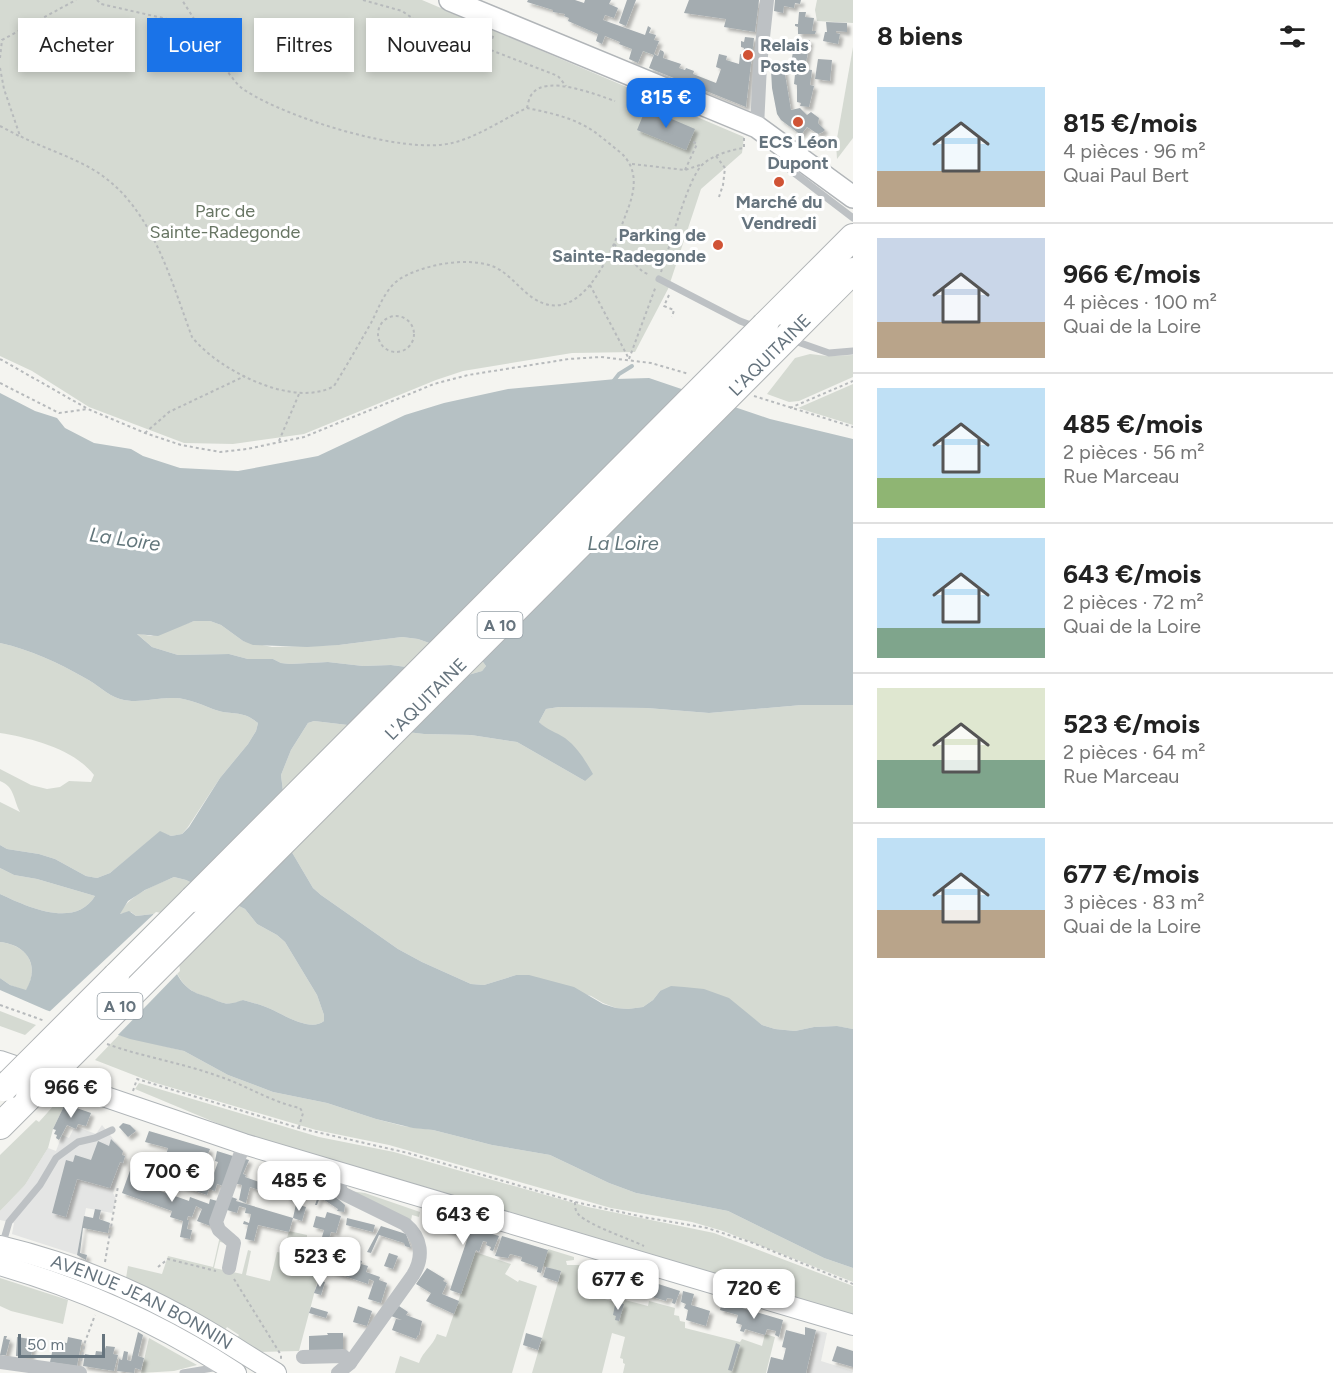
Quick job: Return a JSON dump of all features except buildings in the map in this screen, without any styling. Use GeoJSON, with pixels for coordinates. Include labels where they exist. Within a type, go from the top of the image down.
{"type":"FeatureCollection","features":[{"type":"Feature","properties":{"kind":"highway","name":"L'AQUITAINE"},"geometry":{"type":"LineString","coordinates":[[0,1126],[776,332],[848,241]]}},
{"type":"Feature","properties":{"kind":"highway","name":"L'AQUITAINE"},"geometry":{"type":"LineString","coordinates":[[1,1085],[43,1049],[776,332],[853,271]]}},
{"type":"Feature","properties":{"kind":"main road"},"geometry":{"type":"LineString","coordinates":[[450,0],[757,127],[853,197]]}},
{"type":"Feature","properties":{"kind":"main road"},"geometry":{"type":"LineString","coordinates":[[0,1061],[341,1175],[853,1325]]}},
{"type":"Feature","properties":{"kind":"main road","name":"AVENUE JEAN BONNIN"},"geometry":{"type":"LineString","coordinates":[[1,1252],[61,1284],[171,1334],[230,1369]]}},
{"type":"Feature","properties":{"kind":"main road","name":"AVENUE JEAN BONNIN"},"geometry":{"type":"LineString","coordinates":[[1,1252],[64,1264],[143,1296],[182,1316],[274,1372]]}},
{"type":"Feature","properties":{"kind":"street"},"geometry":{"type":"LineString","coordinates":[[757,127],[760,64],[767,0]]}},
{"type":"Feature","properties":{"kind":"street"},"geometry":{"type":"LineString","coordinates":[[227,1271],[234,1243],[219,1230],[216,1222],[244,1144]]}},
{"type":"Feature","properties":{"kind":"street"},"geometry":{"type":"LineString","coordinates":[[338,1373],[350,1363],[413,1275],[418,1264],[420,1250],[413,1232],[405,1224],[342,1192],[339,1186],[341,1175]]}},
{"type":"Feature","properties":{"kind":"street"},"geometry":{"type":"LineString","coordinates":[[303,1357],[343,1356],[350,1363]]}},
{"type":"Feature","properties":{"kind":"street"},"geometry":{"type":"LineString","coordinates":[[0,1362],[80,1373]]}},
{"type":"Feature","properties":{"kind":"lane"},"geometry":{"type":"LineString","coordinates":[[780,164],[853,218]]}},
{"type":"Feature","properties":{"kind":"lane"},"geometry":{"type":"LineString","coordinates":[[659,279],[740,321],[829,352],[853,351]]}},
{"type":"Feature","properties":{"kind":"lane"},"geometry":{"type":"LineString","coordinates":[[1,1252],[9,1222],[40,1185],[56,1158],[78,1142],[95,1138],[112,1130]]}},
{"type":"Feature","properties":{"kind":"lane"},"geometry":{"type":"LineString","coordinates":[[183,1373],[230,1369]]}},
{"type":"Feature","properties":{"kind":"path"},"geometry":{"type":"LineString","coordinates":[[0,58],[1,41],[76,0]]}},
{"type":"Feature","properties":{"kind":"path"},"geometry":{"type":"LineString","coordinates":[[97,0],[101,4],[163,18]]}},
{"type":"Feature","properties":{"kind":"path"},"geometry":{"type":"LineString","coordinates":[[182,0],[194,18]]}},
{"type":"Feature","properties":{"kind":"path"},"geometry":{"type":"LineString","coordinates":[[363,0],[402,11],[412,18]]}},
{"type":"Feature","properties":{"kind":"path"},"geometry":{"type":"LineString","coordinates":[[492,51],[558,76],[566,86]]}},
{"type":"Feature","properties":{"kind":"path"},"geometry":{"type":"LineString","coordinates":[[0,68],[3,88],[20,136]]}},
{"type":"Feature","properties":{"kind":"path"},"geometry":{"type":"LineString","coordinates":[[0,126],[91,169],[116,187],[156,242],[192,337],[210,356],[245,376],[299,394],[320,392],[334,386],[383,298],[395,282],[415,272],[464,262],[490,266],[507,276],[533,298],[555,306],[576,299],[590,285],[608,257],[633,194],[634,176],[630,164],[620,152],[583,124],[527,108],[453,143],[440,145],[406,143],[359,134],[299,117],[246,92],[228,72]]}},
{"type":"Feature","properties":{"kind":"path"},"geometry":{"type":"LineString","coordinates":[[527,108],[532,93],[543,86],[566,86],[615,101]]}},
{"type":"Feature","properties":{"kind":"path"},"geometry":{"type":"LineString","coordinates":[[630,164],[685,170],[703,164],[716,156],[744,148],[744,134],[757,127]]}},
{"type":"Feature","properties":{"kind":"path"},"geometry":{"type":"LineString","coordinates":[[685,170],[697,144],[690,140]]}},
{"type":"Feature","properties":{"kind":"path"},"geometry":{"type":"LineString","coordinates":[[716,156],[725,168],[719,197]]}},
{"type":"Feature","properties":{"kind":"path"},"geometry":{"type":"LineString","coordinates":[[629,359],[692,183],[703,164]]}},
{"type":"Feature","properties":{"kind":"path"},"geometry":{"type":"LineString","coordinates":[[614,244],[643,272],[659,279]]}},
{"type":"Feature","properties":{"kind":"path"},"geometry":{"type":"LineString","coordinates":[[590,285],[629,359]]}},
{"type":"Feature","properties":{"kind":"path"},"geometry":{"type":"LineString","coordinates":[[672,287],[664,306],[674,310],[672,317]]}},
{"type":"Feature","properties":{"kind":"path"},"geometry":{"type":"LineString","coordinates":[[388,317],[405,318],[413,327],[414,338],[411,344],[401,352],[389,351],[377,338],[379,326],[388,317]]}},
{"type":"Feature","properties":{"kind":"path"},"geometry":{"type":"LineString","coordinates":[[372,321],[379,326]]}},
{"type":"Feature","properties":{"kind":"path"},"geometry":{"type":"LineString","coordinates":[[0,359],[88,409],[145,433],[181,445],[220,452],[247,449],[319,431],[411,393],[468,375],[569,359],[601,357],[629,359]]}},
{"type":"Feature","properties":{"kind":"path"},"geometry":{"type":"LineString","coordinates":[[145,433],[169,412],[245,376]]}},
{"type":"Feature","properties":{"kind":"path"},"geometry":{"type":"LineString","coordinates":[[853,381],[790,408],[853,427]]}},
{"type":"Feature","properties":{"kind":"path"},"geometry":{"type":"LineString","coordinates":[[0,383],[59,413],[88,409]]}},
{"type":"Feature","properties":{"kind":"path"},"geometry":{"type":"LineString","coordinates":[[278,442],[299,394]]}},
{"type":"Feature","properties":{"kind":"path"},"geometry":{"type":"LineString","coordinates":[[0,1005],[48,1021]]}},
{"type":"Feature","properties":{"kind":"path"},"geometry":{"type":"LineString","coordinates":[[98,1040],[118,1048],[206,1071],[258,1094],[300,1108],[303,1113],[299,1128]]}},
{"type":"Feature","properties":{"kind":"path"},"geometry":{"type":"LineString","coordinates":[[136,1079],[299,1128],[408,1153],[575,1202],[707,1228],[753,1243],[853,1284]]}},
{"type":"Feature","properties":{"kind":"path"},"geometry":{"type":"LineString","coordinates":[[106,1256],[118,1186]]}},
{"type":"Feature","properties":{"kind":"path"},"geometry":{"type":"LineString","coordinates":[[575,1202],[575,1209],[579,1215],[588,1221],[650,1248]]}},
{"type":"Feature","properties":{"kind":"path"},"geometry":{"type":"LineString","coordinates":[[158,1267],[168,1260],[227,1271],[281,1355],[281,1361],[274,1372]]}},
{"type":"Feature","properties":{"kind":"path"},"geometry":{"type":"LineString","coordinates":[[80,1373],[85,1342],[96,1309]]}},
{"type":"Feature","properties":{"kind":"shaded area"},"geometry":{"type":"Polygon","coordinates":[[[102,1125],[123,1151],[122,1155],[125,1156],[113,1193],[116,1199],[112,1213],[86,1208],[77,1255],[12,1234],[14,1223],[0,1220],[0,1211],[25,1185],[48,1148],[56,1151],[62,1135],[69,1138],[74,1128],[96,1134],[102,1125]]]}},
{"type":"Feature","properties":{"kind":"shaded area"},"geometry":{"type":"Polygon","coordinates":[[[816,1330],[827,1333],[821,1361],[853,1371],[852,1373],[806,1373],[816,1330]]]}},
{"type":"Feature","properties":{"kind":"green space","name":"Parc de Sainte-Radegonde"},"geometry":{"type":"Polygon","coordinates":[[[0,0],[422,0],[464,18],[366,18],[366,72],[492,72],[492,30],[744,137],[742,153],[701,189],[668,289],[635,352],[572,353],[463,371],[304,434],[233,444],[184,443],[89,407],[32,371],[0,356],[0,0]]]}},
{"type":"Feature","properties":{"kind":"green space"},"geometry":{"type":"Polygon","coordinates":[[[817,0],[853,0],[853,23],[817,21],[815,10],[817,0]]]}},
{"type":"Feature","properties":{"kind":"green space"},"geometry":{"type":"Polygon","coordinates":[[[853,47],[853,138],[837,159],[836,144],[853,47]]]}},
{"type":"Feature","properties":{"kind":"green space"},"geometry":{"type":"Polygon","coordinates":[[[810,354],[853,355],[853,377],[799,401],[789,402],[767,394],[795,358],[810,354]]]}},
{"type":"Feature","properties":{"kind":"green space"},"geometry":{"type":"Polygon","coordinates":[[[853,384],[853,425],[798,408],[853,384]]]}},
{"type":"Feature","properties":{"kind":"green space"},"geometry":{"type":"Polygon","coordinates":[[[194,621],[210,621],[221,625],[243,641],[272,647],[339,645],[402,637],[418,639],[483,662],[486,666],[482,671],[468,675],[391,665],[363,666],[328,662],[290,664],[273,659],[248,659],[229,654],[178,655],[152,647],[136,633],[151,636],[194,621]]]}},
{"type":"Feature","properties":{"kind":"green space"},"geometry":{"type":"Polygon","coordinates":[[[0,643],[54,662],[120,699],[133,701],[183,699],[219,711],[248,717],[258,723],[256,731],[220,778],[182,834],[171,836],[160,832],[110,873],[97,878],[86,876],[55,859],[7,849],[0,845],[0,802],[20,812],[11,790],[0,781],[0,769],[31,785],[47,789],[60,787],[69,781],[91,782],[94,775],[75,758],[51,746],[0,733],[0,643]]]}},
{"type":"Feature","properties":{"kind":"green space"},"geometry":{"type":"Polygon","coordinates":[[[802,705],[853,705],[853,1029],[836,1026],[795,1031],[775,1029],[762,1025],[746,1013],[660,991],[643,1007],[628,1009],[616,1008],[591,996],[516,975],[484,985],[471,984],[398,949],[321,895],[313,888],[290,849],[281,775],[291,750],[308,723],[314,721],[424,734],[471,735],[517,742],[585,781],[564,738],[547,730],[539,722],[546,709],[559,707],[647,708],[709,713],[802,705]]]}},
{"type":"Feature","properties":{"kind":"green space"},"geometry":{"type":"Polygon","coordinates":[[[0,868],[14,875],[37,879],[95,896],[86,906],[76,911],[64,913],[37,909],[0,894],[0,868]]]}},
{"type":"Feature","properties":{"kind":"green space"},"geometry":{"type":"Polygon","coordinates":[[[174,877],[186,880],[245,909],[257,924],[285,942],[317,995],[324,1021],[311,1025],[243,1000],[231,1004],[224,1003],[187,987],[172,963],[153,914],[136,916],[131,912],[119,914],[130,900],[174,877]]]}},
{"type":"Feature","properties":{"kind":"green space"},"geometry":{"type":"Polygon","coordinates":[[[0,942],[18,947],[29,958],[32,973],[26,991],[0,978],[0,942]]]}},
{"type":"Feature","properties":{"kind":"green space"},"geometry":{"type":"Polygon","coordinates":[[[0,1011],[36,1025],[25,1035],[0,1026],[0,1011]]]}},
{"type":"Feature","properties":{"kind":"green space"},"geometry":{"type":"Polygon","coordinates":[[[119,1035],[184,1051],[228,1075],[273,1092],[327,1103],[403,1126],[433,1130],[492,1145],[550,1155],[636,1193],[728,1211],[824,1258],[853,1268],[853,1282],[723,1231],[692,1222],[611,1208],[389,1145],[316,1130],[149,1081],[95,1060],[119,1035]]]}},
{"type":"Feature","properties":{"kind":"green space"},"geometry":{"type":"Polygon","coordinates":[[[139,1083],[319,1137],[394,1152],[588,1207],[714,1233],[853,1286],[853,1320],[700,1273],[693,1267],[257,1140],[135,1089],[139,1083]]]}},
{"type":"Feature","properties":{"kind":"green space"},"geometry":{"type":"Polygon","coordinates":[[[56,1103],[65,1104],[53,1129],[48,1148],[25,1185],[0,1211],[0,1155],[36,1120],[39,1122],[56,1103]]]}},
{"type":"Feature","properties":{"kind":"green space"},"geometry":{"type":"Polygon","coordinates":[[[350,1191],[365,1193],[420,1212],[419,1217],[412,1215],[411,1221],[350,1191]]]}},
{"type":"Feature","properties":{"kind":"green space"},"geometry":{"type":"Polygon","coordinates":[[[289,1231],[307,1235],[307,1239],[327,1245],[299,1351],[259,1352],[237,1338],[239,1335],[227,1327],[225,1330],[126,1278],[128,1266],[162,1274],[168,1256],[213,1267],[220,1236],[230,1244],[220,1242],[214,1268],[242,1274],[248,1250],[251,1251],[246,1275],[270,1281],[277,1252],[283,1253],[289,1231]]]}},
{"type":"Feature","properties":{"kind":"green space"},"geometry":{"type":"Polygon","coordinates":[[[548,1249],[574,1257],[574,1260],[566,1261],[567,1265],[593,1265],[589,1278],[604,1283],[601,1298],[619,1303],[621,1299],[648,1306],[649,1301],[675,1308],[674,1315],[679,1316],[680,1321],[685,1322],[685,1328],[740,1342],[742,1339],[762,1346],[765,1334],[775,1337],[766,1373],[623,1373],[625,1364],[620,1358],[625,1337],[612,1333],[602,1373],[532,1373],[561,1272],[543,1266],[548,1249]]]}},
{"type":"Feature","properties":{"kind":"green space"},"geometry":{"type":"Polygon","coordinates":[[[475,1252],[511,1264],[505,1274],[518,1282],[519,1280],[537,1286],[512,1373],[395,1373],[400,1356],[419,1363],[437,1334],[446,1337],[475,1252]]]}},
{"type":"Feature","properties":{"kind":"green space"},"geometry":{"type":"Polygon","coordinates":[[[0,1278],[68,1300],[63,1324],[0,1306],[0,1278]]]}},
{"type":"Feature","properties":{"kind":"green space"},"geometry":{"type":"Polygon","coordinates":[[[149,1338],[197,1365],[174,1371],[141,1373],[149,1338]]]}},
{"type":"Feature","properties":{"kind":"water","name":"La Loire"},"geometry":{"type":"Polygon","coordinates":[[[649,378],[770,419],[853,439],[853,705],[802,705],[709,713],[647,708],[559,707],[546,709],[539,722],[565,738],[577,750],[593,774],[585,781],[517,742],[471,735],[424,734],[314,721],[308,723],[291,750],[281,775],[290,849],[313,888],[321,895],[398,949],[471,984],[484,985],[516,975],[529,975],[574,987],[603,1004],[628,1009],[643,1007],[660,991],[671,986],[704,989],[729,998],[762,1025],[775,1029],[795,1031],[837,1026],[853,1029],[853,1268],[824,1258],[728,1211],[636,1193],[550,1155],[492,1145],[433,1130],[413,1128],[327,1103],[273,1092],[228,1075],[184,1051],[130,1039],[46,1010],[0,990],[0,978],[10,985],[26,990],[32,973],[29,958],[24,952],[18,947],[0,942],[0,894],[37,909],[64,913],[86,906],[95,896],[37,879],[14,875],[0,868],[0,845],[7,849],[55,859],[86,876],[97,878],[110,873],[160,831],[171,836],[182,834],[189,827],[220,778],[248,744],[258,723],[244,715],[219,711],[183,699],[133,701],[120,699],[54,662],[0,643],[0,393],[35,411],[57,418],[65,428],[94,443],[131,449],[143,456],[180,468],[238,471],[318,456],[405,415],[444,403],[508,389],[649,378]],[[194,621],[158,636],[137,634],[152,647],[178,655],[229,654],[248,659],[273,659],[290,664],[328,662],[363,666],[391,665],[468,675],[482,671],[486,666],[483,662],[418,639],[402,637],[307,647],[253,645],[243,641],[221,625],[210,621],[194,621]],[[174,877],[145,890],[128,901],[120,914],[129,911],[136,916],[153,914],[172,964],[187,987],[222,1003],[229,1004],[243,1000],[303,1023],[311,1025],[324,1021],[317,995],[285,942],[257,924],[245,909],[186,880],[174,877]]]}},
{"type":"Feature","properties":{"kind":"pier"},"geometry":{"type":"Polygon","coordinates":[[[156,912],[167,914],[178,953],[180,971],[116,1037],[47,1014],[156,912]]]}},
{"type":"Feature","properties":{"kind":"waterway"},"geometry":{"type":"LineString","coordinates":[[612,383],[619,374],[632,366]]}},
{"type":"Feature","properties":{"kind":"place","name":"Relais Poste"},"geometry":{"type":"Point","coordinates":[748,55]}},
{"type":"Feature","properties":{"kind":"place","name":"ECS Léon Dupont"},"geometry":{"type":"Point","coordinates":[798,122]}},
{"type":"Feature","properties":{"kind":"place","name":"Marché du Vendredi"},"geometry":{"type":"Point","coordinates":[779,182]}},
{"type":"Feature","properties":{"kind":"place","name":"Parking de Sainte-Radegonde"},"geometry":{"type":"Point","coordinates":[718,245]}}]}
